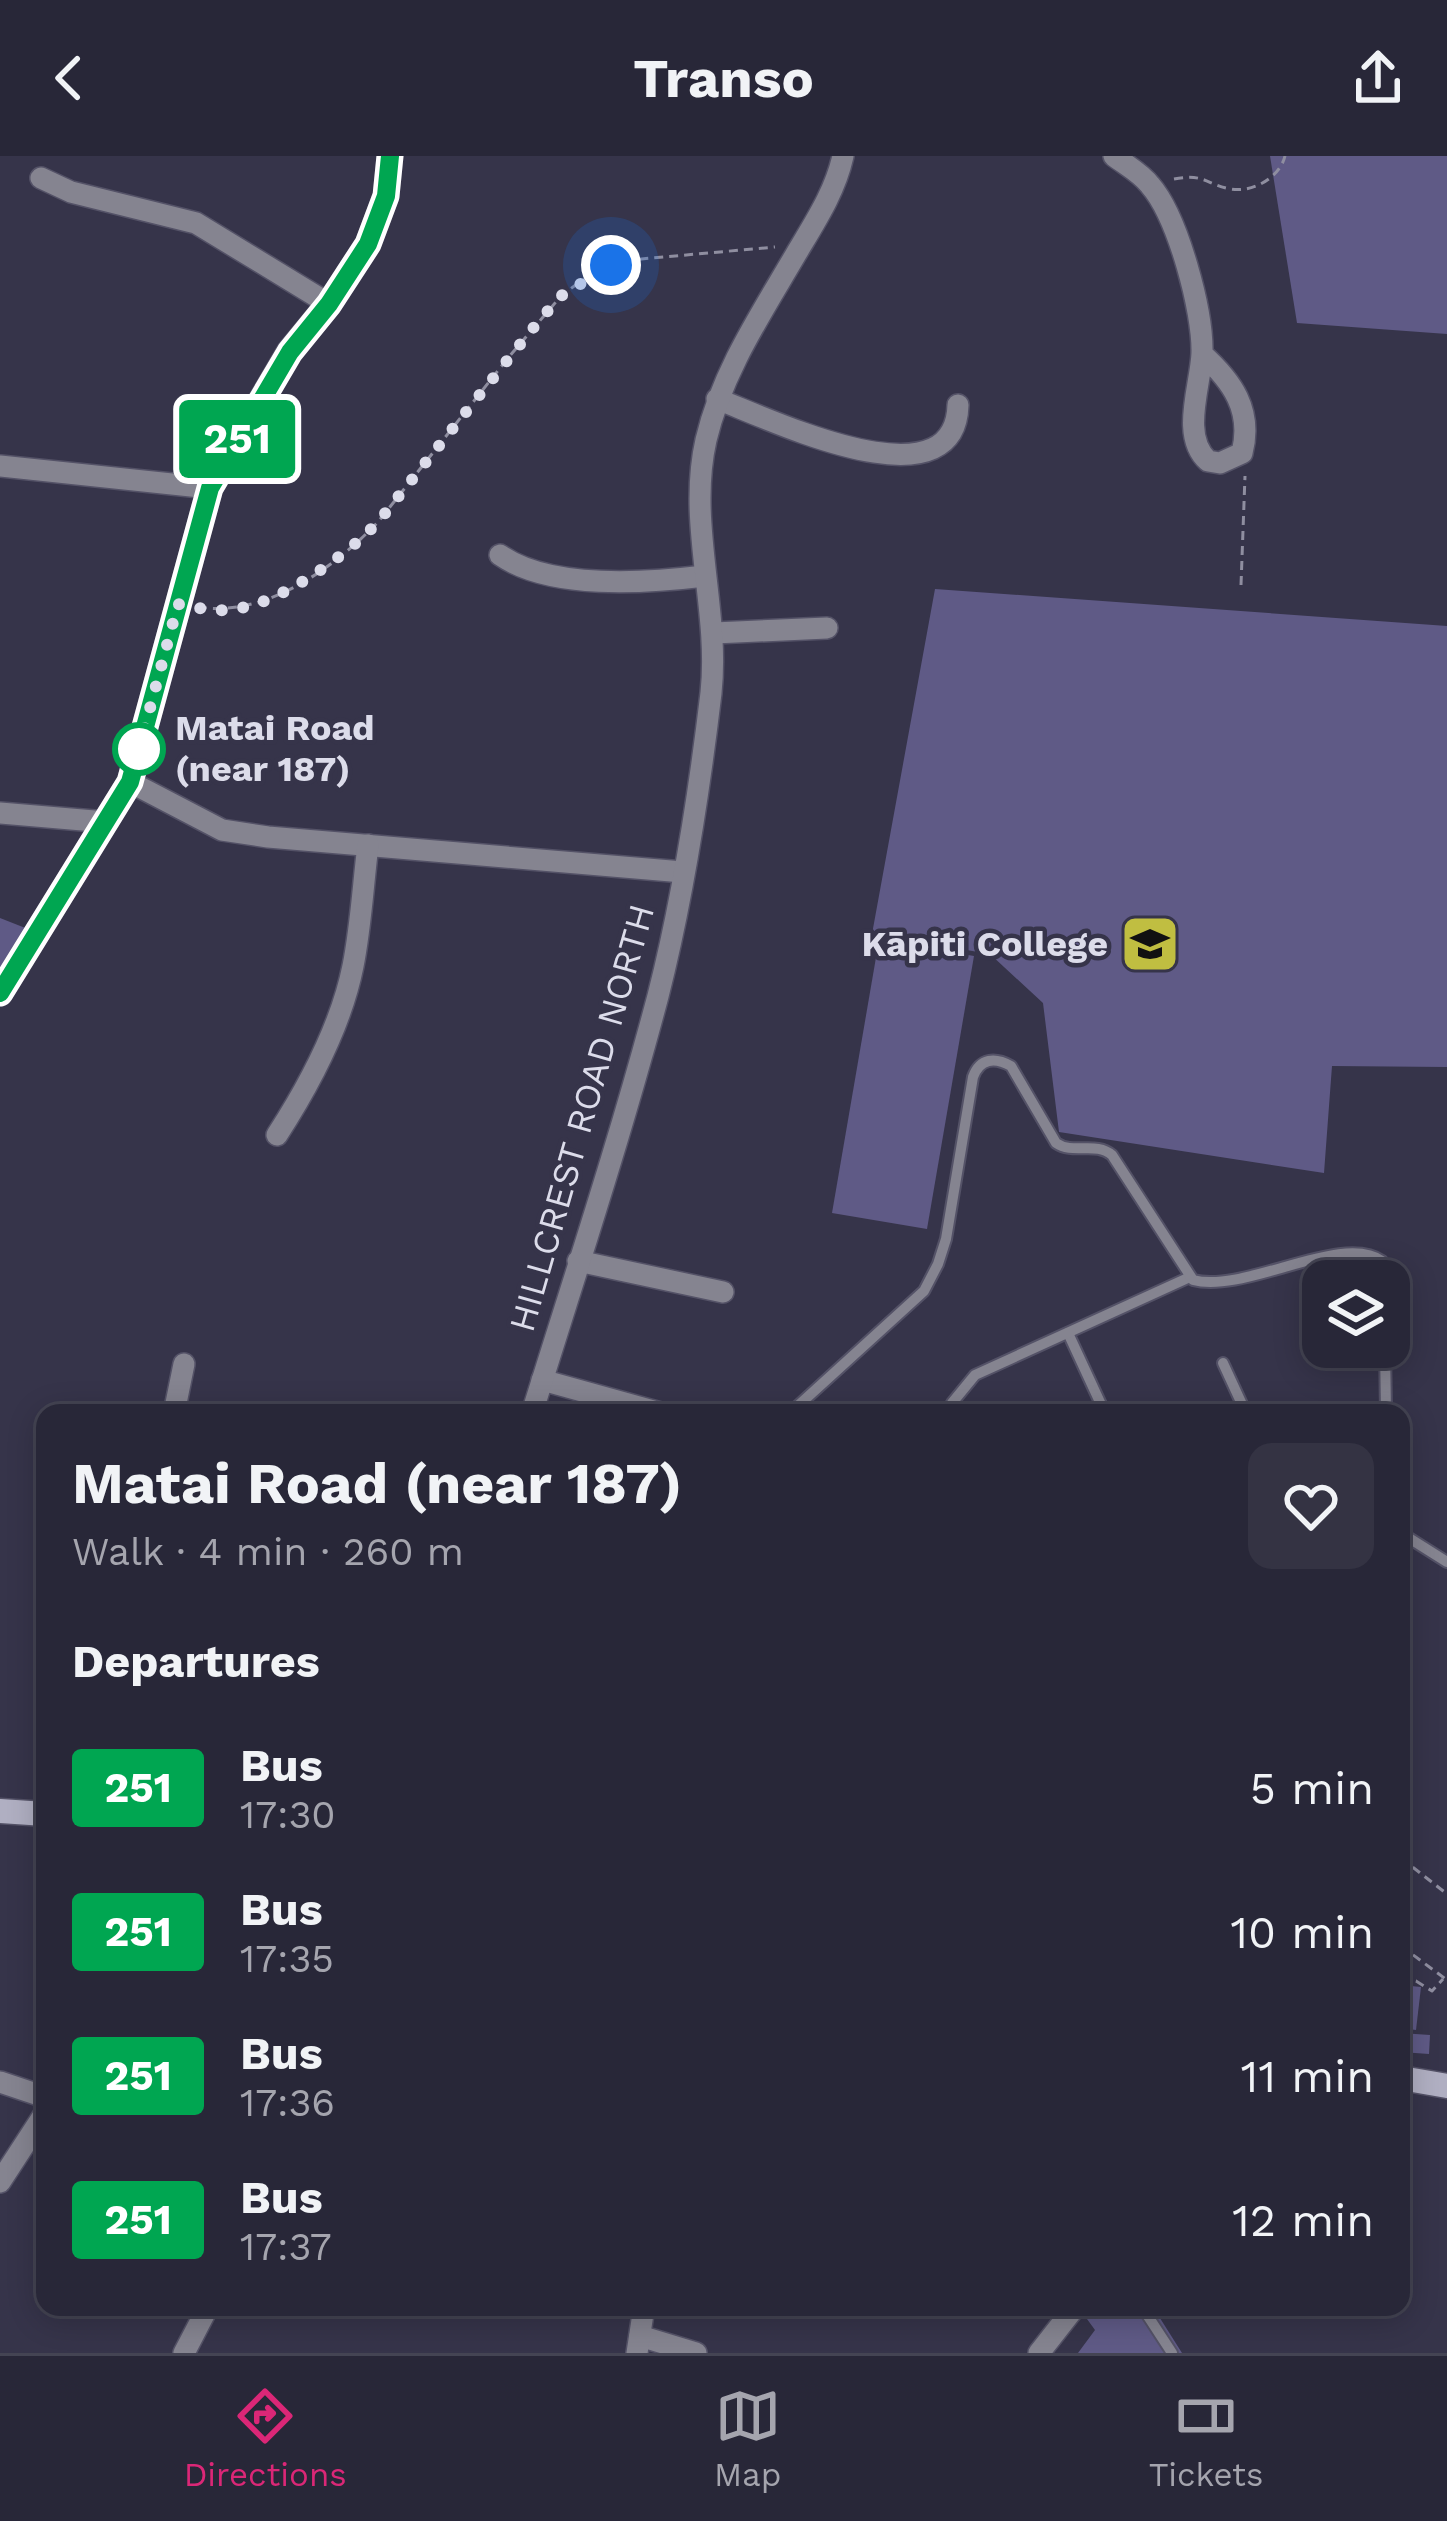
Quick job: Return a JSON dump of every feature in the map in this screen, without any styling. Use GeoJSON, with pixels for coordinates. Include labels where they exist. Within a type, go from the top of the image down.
{"type":"FeatureCollection","features":[{"type":"Feature","properties":{"kind":"street"},"geometry":{"type":"LineString","coordinates":[[0,993],[130,782],[210,488],[290,352],[329,304],[377,224],[390,156]]}},
{"type":"Feature","properties":{"kind":"street","name":"HILLCREST ROAD NORTH"},"geometry":{"type":"LineString","coordinates":[[535,1404],[658,994],[695,813],[714,633],[705,575],[705,447],[717,399],[829,198],[843,156]]}},
{"type":"Feature","properties":{"kind":"street"},"geometry":{"type":"LineString","coordinates":[[1114,156],[1152,186],[1180,239],[1202,354]]}},
{"type":"Feature","properties":{"kind":"street"},"geometry":{"type":"LineString","coordinates":[[41,178],[71,192],[196,223],[329,304]]}},
{"type":"Feature","properties":{"kind":"street"},"geometry":{"type":"LineString","coordinates":[[717,399],[846,447],[904,455],[945,443],[957,423],[958,405]]}},
{"type":"Feature","properties":{"kind":"street"},"geometry":{"type":"LineString","coordinates":[[0,466],[210,488]]}},
{"type":"Feature","properties":{"kind":"street"},"geometry":{"type":"LineString","coordinates":[[500,555],[525,569],[567,578],[674,580],[705,575]]}},
{"type":"Feature","properties":{"kind":"street"},"geometry":{"type":"LineString","coordinates":[[714,633],[827,628]]}},
{"type":"Feature","properties":{"kind":"street"},"geometry":{"type":"LineString","coordinates":[[130,782],[222,830],[683,872]]}},
{"type":"Feature","properties":{"kind":"street"},"geometry":{"type":"LineString","coordinates":[[0,812],[106,822]]}},
{"type":"Feature","properties":{"kind":"street"},"geometry":{"type":"LineString","coordinates":[[277,1135],[303,1095],[339,1013],[353,966],[368,845]]}},
{"type":"Feature","properties":{"kind":"street"},"geometry":{"type":"LineString","coordinates":[[578,1261],[723,1292]]}},
{"type":"Feature","properties":{"kind":"street"},"geometry":{"type":"LineString","coordinates":[[176,1404],[184,1364]]}},
{"type":"Feature","properties":{"kind":"street"},"geometry":{"type":"LineString","coordinates":[[542,1380],[629,1404]]}},
{"type":"Feature","properties":{"kind":"street"},"geometry":{"type":"LineString","coordinates":[[0,1811],[36,1813]]}},
{"type":"Feature","properties":{"kind":"street"},"geometry":{"type":"LineString","coordinates":[[1410,2080],[1446,2089]]}},
{"type":"Feature","properties":{"kind":"street"},"geometry":{"type":"LineString","coordinates":[[0,2082],[36,2094]]}},
{"type":"Feature","properties":{"kind":"street"},"geometry":{"type":"LineString","coordinates":[[0,2182],[36,2127]]}},
{"type":"Feature","properties":{"kind":"street"},"geometry":{"type":"LineString","coordinates":[[184,2353],[203,2316]]}},
{"type":"Feature","properties":{"kind":"street"},"geometry":{"type":"LineString","coordinates":[[1040,2353],[1069,2316]]}},
{"type":"Feature","properties":{"kind":"street"},"geometry":{"type":"LineString","coordinates":[[639,2345],[696,2353]]}},
{"type":"Feature","properties":{"kind":"lane"},"geometry":{"type":"LineString","coordinates":[[800,1404],[924,1291],[946,1239],[973,1077],[976,1068],[988,1061],[1011,1066],[1056,1143],[1063,1148],[1105,1149],[1112,1155],[1190,1277],[1198,1282],[1231,1283],[1302,1262]]}},
{"type":"Feature","properties":{"kind":"lane"},"geometry":{"type":"LineString","coordinates":[[1319,1260],[1347,1255],[1380,1260]]}},
{"type":"Feature","properties":{"kind":"lane"},"geometry":{"type":"LineString","coordinates":[[952,1403],[975,1375],[1190,1277]]}},
{"type":"Feature","properties":{"kind":"lane"},"geometry":{"type":"LineString","coordinates":[[1068,1333],[1101,1404]]}},
{"type":"Feature","properties":{"kind":"lane"},"geometry":{"type":"LineString","coordinates":[[1223,1363],[1242,1404]]}},
{"type":"Feature","properties":{"kind":"lane"},"geometry":{"type":"LineString","coordinates":[[1385,1368],[1385,1404]]}},
{"type":"Feature","properties":{"kind":"lane"},"geometry":{"type":"LineString","coordinates":[[1410,1539],[1447,1562]]}},
{"type":"Feature","properties":{"kind":"lane"},"geometry":{"type":"LineString","coordinates":[[1148,2316],[1172,2353]]}},
{"type":"Feature","properties":{"kind":"path"},"geometry":{"type":"LineString","coordinates":[[1152,186],[1192,176],[1224,188],[1246,188],[1271,177],[1286,156]]}},
{"type":"Feature","properties":{"kind":"path"},"geometry":{"type":"LineString","coordinates":[[178,604],[238,609],[296,585],[350,550],[378,522],[538,322],[581,281],[631,260],[801,245]]}},
{"type":"Feature","properties":{"kind":"path"},"geometry":{"type":"LineString","coordinates":[[1241,585],[1245,468]]}},
{"type":"Feature","properties":{"kind":"path"},"geometry":{"type":"LineString","coordinates":[[1410,1863],[1447,1894]]}},
{"type":"Feature","properties":{"kind":"path"},"geometry":{"type":"LineString","coordinates":[[1410,1953],[1445,1979],[1432,1991],[1410,1980]]}},
{"type":"Feature","properties":{"kind":"shaded area"},"geometry":{"type":"Polygon","coordinates":[[[1270,156],[1447,156],[1447,334],[1297,323],[1270,156]]]}},
{"type":"Feature","properties":{"kind":"shaded area"},"geometry":{"type":"Polygon","coordinates":[[[935,589],[1447,626],[1447,1067],[1332,1066],[1324,1173],[1059,1132],[1043,1003],[990,954],[872,934],[935,589]]]}},
{"type":"Feature","properties":{"kind":"shaded area"},"geometry":{"type":"Polygon","coordinates":[[[0,918],[33,931],[0,983],[0,918]]]}},
{"type":"Feature","properties":{"kind":"shaded area"},"geometry":{"type":"Polygon","coordinates":[[[879,940],[974,956],[927,1229],[832,1213],[879,940]]]}},
{"type":"Feature","properties":{"kind":"shaded area"},"geometry":{"type":"Polygon","coordinates":[[[1410,1986],[1421,1987],[1416,2030],[1410,2029],[1410,1986]]]}},
{"type":"Feature","properties":{"kind":"shaded area"},"geometry":{"type":"Polygon","coordinates":[[[1410,2034],[1430,2035],[1429,2054],[1410,2053],[1410,2034]]]}},
{"type":"Feature","properties":{"kind":"shaded area"},"geometry":{"type":"Polygon","coordinates":[[[1159,2316],[1182,2353],[1078,2353],[1095,2330],[1087,2319],[1159,2316]]]}},
{"type":"Feature","properties":{"kind":"bus line","name":"251"},"geometry":{"type":"LineString","coordinates":[[0,993],[130,782],[210,488],[290,352],[368,244],[386,196],[390,156]]}},
{"type":"Feature","properties":{"kind":"place","name":"Matai Road (near 187)"},"geometry":{"type":"Point","coordinates":[139,749]}},
{"type":"Feature","properties":{"kind":"place","name":"Kāpiti College"},"geometry":{"type":"Point","coordinates":[1150,944]}},
{"type":"Feature","properties":{"kind":"route"},"geometry":{"type":"LineString","coordinates":[[139,749],[178,604],[238,609],[296,585],[336,561],[378,522],[561,296],[611,265]]}}]}
